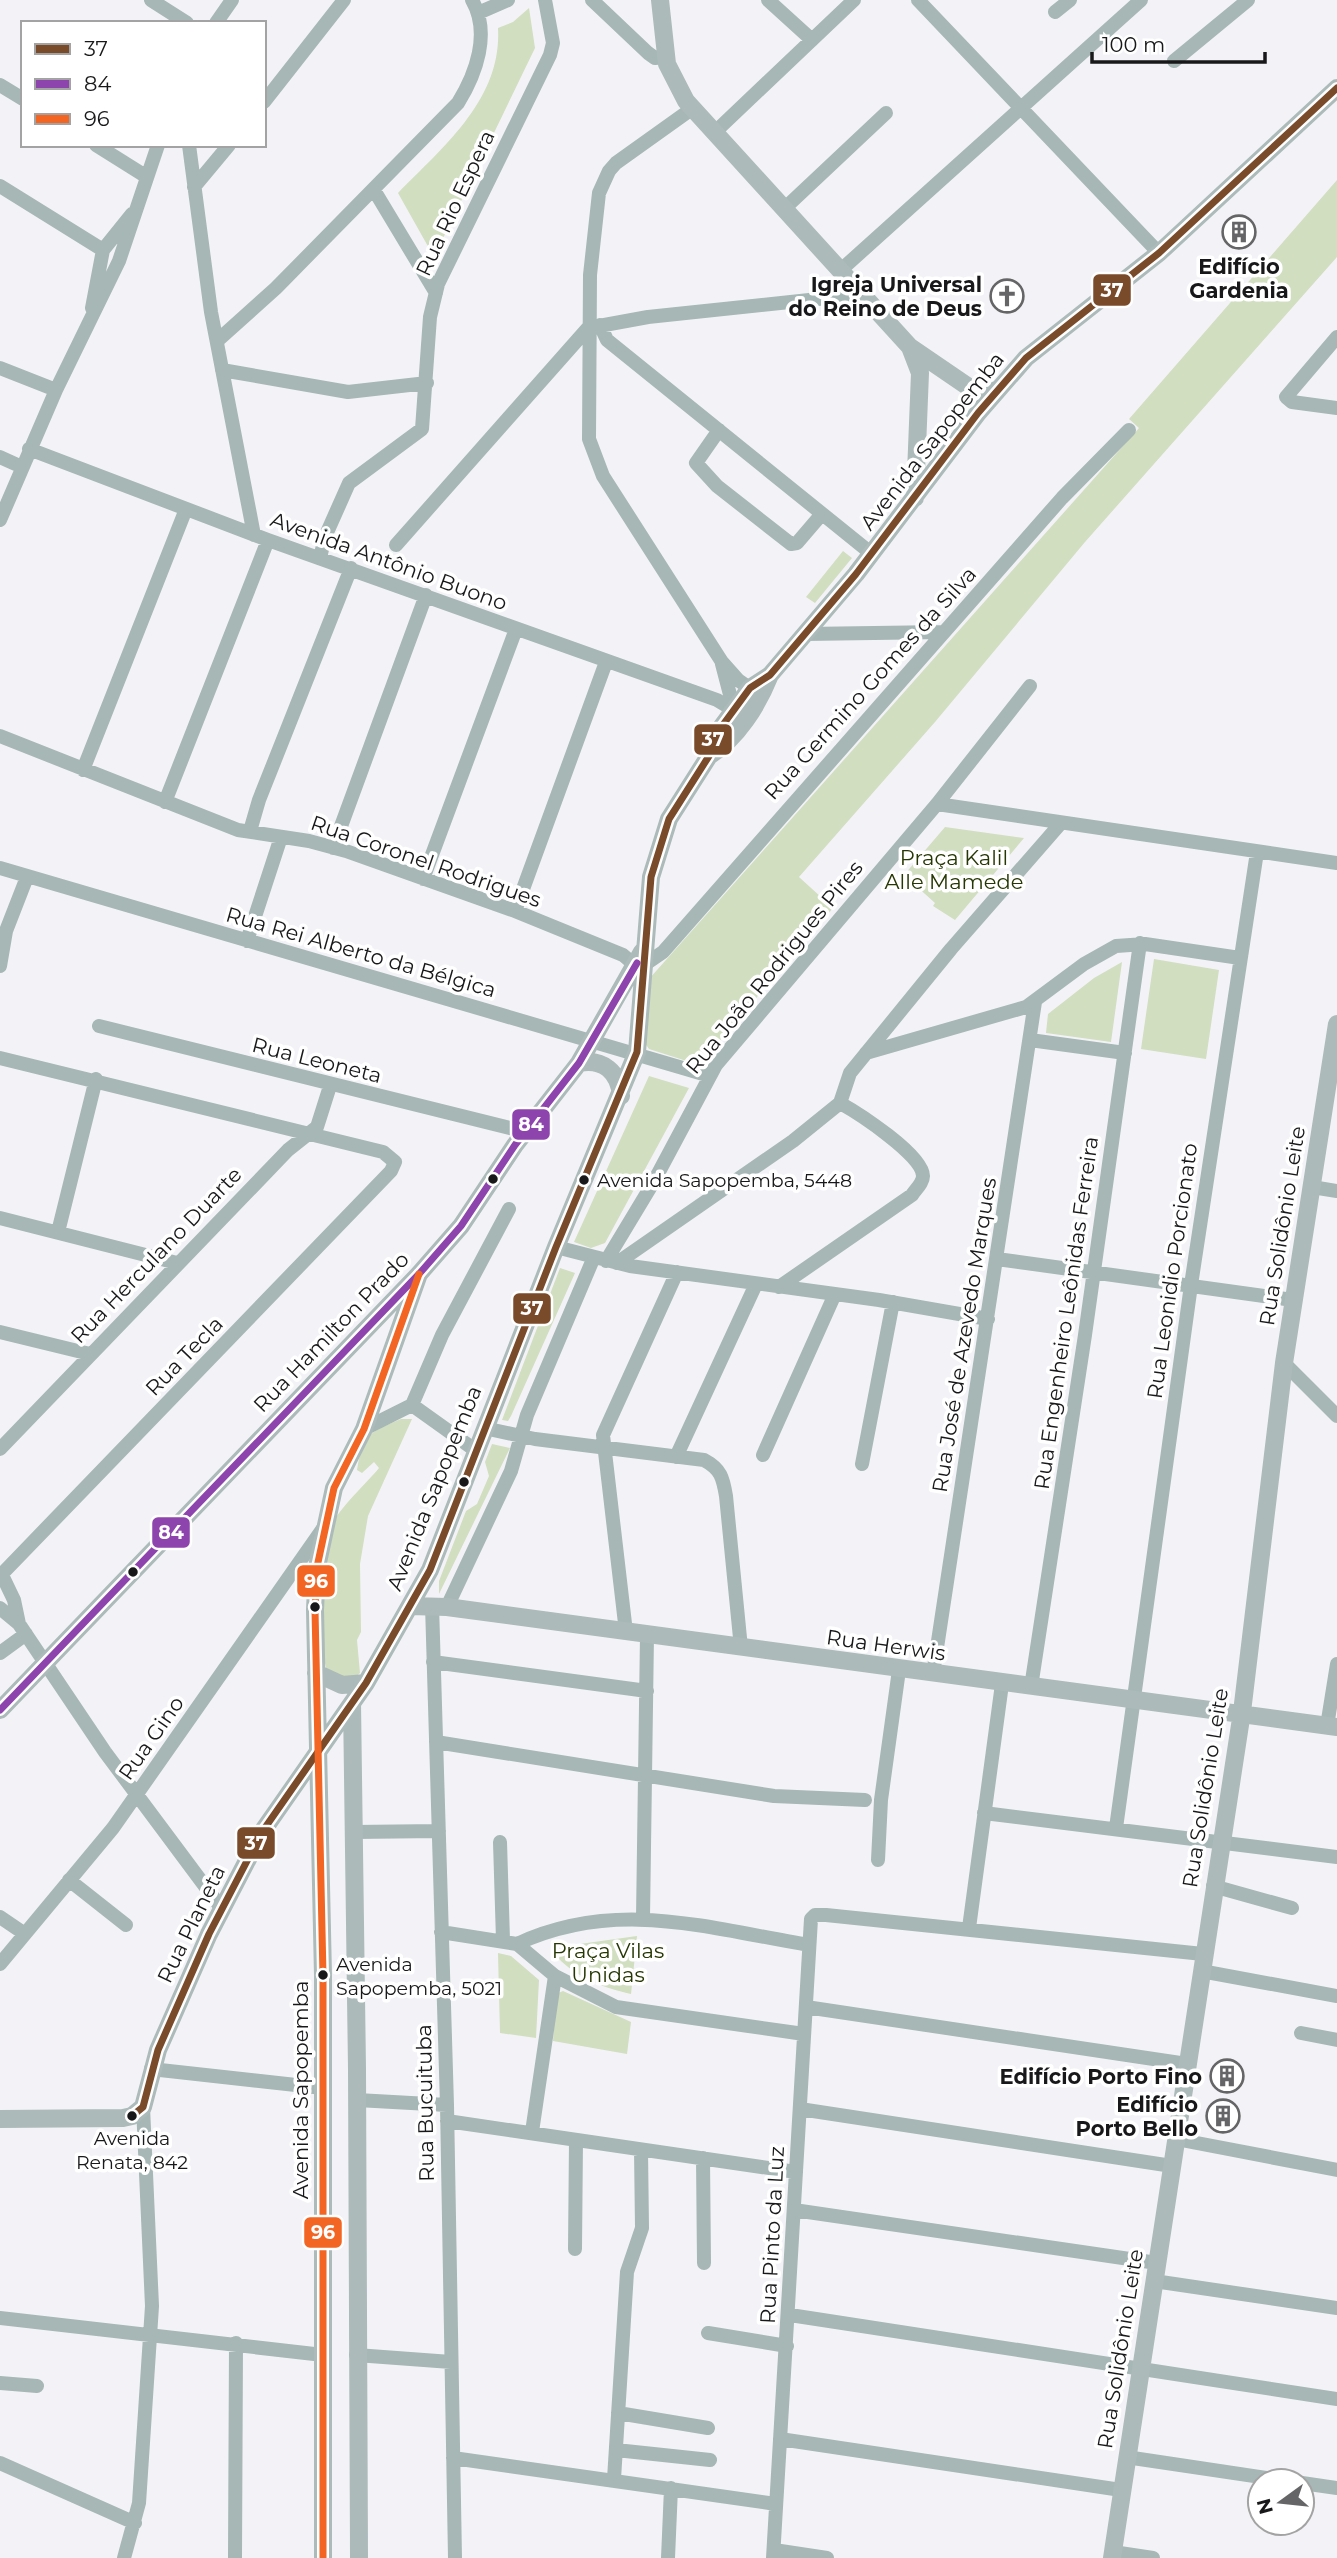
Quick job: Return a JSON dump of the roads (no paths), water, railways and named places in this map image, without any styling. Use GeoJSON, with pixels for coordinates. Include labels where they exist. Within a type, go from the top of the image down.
{"type":"FeatureCollection","features":[{"type":"Feature","properties":{"kind":"main road"},"geometry":{"type":"LineString","coordinates":[[660,0],[666,57],[675,85],[693,108],[911,347],[974,390],[997,391]]}},
{"type":"Feature","properties":{"kind":"main road","name":"Avenida Sapopemba"},"geometry":{"type":"LineString","coordinates":[[352,1703],[427,1603],[430,1570],[475,1450],[556,1247],[621,1096],[637,1052],[650,878],[658,847],[669,819],[709,756],[714,737],[740,714],[872,554],[978,413],[1033,352],[1159,253],[1337,88]]}},
{"type":"Feature","properties":{"kind":"main road"},"geometry":{"type":"LineString","coordinates":[[911,347],[919,366],[920,381],[915,498]]}},
{"type":"Feature","properties":{"kind":"main road"},"geometry":{"type":"LineString","coordinates":[[920,381],[928,371],[940,367]]}},
{"type":"Feature","properties":{"kind":"main road"},"geometry":{"type":"LineString","coordinates":[[974,390],[978,413]]}},
{"type":"Feature","properties":{"kind":"main road"},"geometry":{"type":"LineString","coordinates":[[916,458],[925,467],[937,467]]}},
{"type":"Feature","properties":{"kind":"main road","name":"Rua Hamilton Prado"},"geometry":{"type":"LineString","coordinates":[[1,1709],[419,1275],[461,1226],[526,1132],[579,1063],[642,964]]}},
{"type":"Feature","properties":{"kind":"main road","name":"Rua Solidônio Leite"},"geometry":{"type":"LineString","coordinates":[[1113,2555],[1220,1840],[1242,1712],[1284,1363],[1337,1024]]}},
{"type":"Feature","properties":{"kind":"main road"},"geometry":{"type":"LineString","coordinates":[[579,1063],[589,1061],[609,1068],[620,1085],[621,1096]]}},
{"type":"Feature","properties":{"kind":"main road","name":"Avenida Sapopemba"},"geometry":{"type":"LineString","coordinates":[[323,2558],[323,2088],[311,1772],[318,1749],[317,1567],[334,1488],[364,1429],[419,1275]]}},
{"type":"Feature","properties":{"kind":"main road","name":"Rua Herwis"},"geometry":{"type":"LineString","coordinates":[[427,1603],[1031,1688],[1134,1697],[1332,1726]]}},
{"type":"Feature","properties":{"kind":"main road"},"geometry":{"type":"LineString","coordinates":[[316,1673],[342,1685],[366,1684]]}},
{"type":"Feature","properties":{"kind":"main road"},"geometry":{"type":"LineString","coordinates":[[318,1749],[352,1703]]}},
{"type":"Feature","properties":{"kind":"main road"},"geometry":{"type":"LineString","coordinates":[[352,1703],[359,2558]]}},
{"type":"Feature","properties":{"kind":"main road","name":"Rua Planeta"},"geometry":{"type":"LineString","coordinates":[[139,2118],[151,2070],[222,1909],[262,1832],[311,1772]]}},
{"type":"Feature","properties":{"kind":"main road"},"geometry":{"type":"LineString","coordinates":[[0,2119],[139,2118]]}},
{"type":"Feature","properties":{"kind":"street"},"geometry":{"type":"LineString","coordinates":[[151,0],[184,21]]}},
{"type":"Feature","properties":{"kind":"street"},"geometry":{"type":"LineString","coordinates":[[217,21],[232,0]]}},
{"type":"Feature","properties":{"kind":"street"},"geometry":{"type":"LineString","coordinates":[[266,99],[344,0]]}},
{"type":"Feature","properties":{"kind":"street"},"geometry":{"type":"LineString","coordinates":[[217,341],[275,288],[458,103],[470,83],[478,57],[481,29],[475,7],[508,0]]}},
{"type":"Feature","properties":{"kind":"street","name":"Rua Rio Espera"},"geometry":{"type":"LineString","coordinates":[[320,558],[325,537],[349,483],[422,429],[430,317],[436,293],[550,55],[551,27],[545,0]]}},
{"type":"Feature","properties":{"kind":"street"},"geometry":{"type":"LineString","coordinates":[[592,0],[652,56],[666,57]]}},
{"type":"Feature","properties":{"kind":"street"},"geometry":{"type":"LineString","coordinates":[[768,0],[812,40]]}},
{"type":"Feature","properties":{"kind":"street"},"geometry":{"type":"LineString","coordinates":[[715,132],[797,50],[812,40],[854,0]]}},
{"type":"Feature","properties":{"kind":"street"},"geometry":{"type":"LineString","coordinates":[[918,0],[1159,253]]}},
{"type":"Feature","properties":{"kind":"street"},"geometry":{"type":"LineString","coordinates":[[1055,12],[1070,0]]}},
{"type":"Feature","properties":{"kind":"street"},"geometry":{"type":"LineString","coordinates":[[842,269],[1141,0]]}},
{"type":"Feature","properties":{"kind":"street"},"geometry":{"type":"LineString","coordinates":[[1174,61],[1248,0]]}},
{"type":"Feature","properties":{"kind":"street"},"geometry":{"type":"LineString","coordinates":[[0,85],[21,98]]}},
{"type":"Feature","properties":{"kind":"street"},"geometry":{"type":"LineString","coordinates":[[693,108],[616,163],[603,181],[590,275],[594,327],[589,439],[594,459],[648,550],[722,662],[740,714]]}},
{"type":"Feature","properties":{"kind":"street"},"geometry":{"type":"LineString","coordinates":[[785,208],[886,113]]}},
{"type":"Feature","properties":{"kind":"street"},"geometry":{"type":"LineString","coordinates":[[99,147],[147,177]]}},
{"type":"Feature","properties":{"kind":"street"},"geometry":{"type":"LineString","coordinates":[[0,520],[56,390],[119,261],[157,147]]}},
{"type":"Feature","properties":{"kind":"street"},"geometry":{"type":"LineString","coordinates":[[165,802],[261,537],[222,370],[189,147]]}},
{"type":"Feature","properties":{"kind":"street"},"geometry":{"type":"LineString","coordinates":[[194,187],[227,147]]}},
{"type":"Feature","properties":{"kind":"street"},"geometry":{"type":"LineString","coordinates":[[0,186],[103,250]]}},
{"type":"Feature","properties":{"kind":"street"},"geometry":{"type":"LineString","coordinates":[[374,190],[436,293]]}},
{"type":"Feature","properties":{"kind":"street"},"geometry":{"type":"LineString","coordinates":[[89,323],[103,250],[136,209]]}},
{"type":"Feature","properties":{"kind":"street"},"geometry":{"type":"LineString","coordinates":[[396,545],[594,327],[648,317],[866,295]]}},
{"type":"Feature","properties":{"kind":"street"},"geometry":{"type":"LineString","coordinates":[[594,327],[872,554]]}},
{"type":"Feature","properties":{"kind":"street"},"geometry":{"type":"LineString","coordinates":[[1336,404],[1286,398],[1289,391],[1337,337]]}},
{"type":"Feature","properties":{"kind":"street"},"geometry":{"type":"LineString","coordinates":[[0,368],[56,390]]}},
{"type":"Feature","properties":{"kind":"street"},"geometry":{"type":"LineString","coordinates":[[222,370],[348,392],[427,383]]}},
{"type":"Feature","properties":{"kind":"street"},"geometry":{"type":"LineString","coordinates":[[719,430],[695,463],[717,486],[791,544],[797,543],[821,515]]}},
{"type":"Feature","properties":{"kind":"street","name":"Rua Germino Gomes da Silva"},"geometry":{"type":"LineString","coordinates":[[642,964],[663,951],[1062,498],[1129,430]]}},
{"type":"Feature","properties":{"kind":"street","name":"Avenida Antônio Buono"},"geometry":{"type":"LineString","coordinates":[[29,449],[261,537],[717,700],[740,714]]}},
{"type":"Feature","properties":{"kind":"street"},"geometry":{"type":"LineString","coordinates":[[0,457],[22,467]]}},
{"type":"Feature","properties":{"kind":"street"},"geometry":{"type":"LineString","coordinates":[[83,770],[186,509]]}},
{"type":"Feature","properties":{"kind":"street"},"geometry":{"type":"LineString","coordinates":[[250,831],[259,800],[351,568]]}},
{"type":"Feature","properties":{"kind":"street"},"geometry":{"type":"LineString","coordinates":[[333,848],[426,595]]}},
{"type":"Feature","properties":{"kind":"street"},"geometry":{"type":"LineString","coordinates":[[424,879],[516,629]]}},
{"type":"Feature","properties":{"kind":"street"},"geometry":{"type":"LineString","coordinates":[[805,634],[943,632]]}},
{"type":"Feature","properties":{"kind":"street"},"geometry":{"type":"LineString","coordinates":[[515,911],[606,662]]}},
{"type":"Feature","properties":{"kind":"street"},"geometry":{"type":"LineString","coordinates":[[722,662],[756,692]]}},
{"type":"Feature","properties":{"kind":"street","name":"Rua João Rodrigues Pires"},"geometry":{"type":"LineString","coordinates":[[427,1603],[511,1471],[527,1415],[606,1260],[653,1183],[710,1076],[748,1026],[937,804],[1030,686]]}},
{"type":"Feature","properties":{"kind":"street","name":"Rua Coronel Rodrigues"},"geometry":{"type":"LineString","coordinates":[[1,740],[250,831],[333,848],[424,879],[515,911],[642,964]]}},
{"type":"Feature","properties":{"kind":"street"},"geometry":{"type":"LineString","coordinates":[[937,804],[1337,863]]}},
{"type":"Feature","properties":{"kind":"street"},"geometry":{"type":"LineString","coordinates":[[606,1260],[793,1141],[840,1103],[850,1073],[1061,823]]}},
{"type":"Feature","properties":{"kind":"street"},"geometry":{"type":"LineString","coordinates":[[247,941],[281,837]]}},
{"type":"Feature","properties":{"kind":"street","name":"Rua Leonidio Porcionato"},"geometry":{"type":"LineString","coordinates":[[1116,1828],[1191,1285],[1256,852]]}},
{"type":"Feature","properties":{"kind":"street","name":"Rua Rei Alberto da Bélgica"},"geometry":{"type":"LineString","coordinates":[[0,868],[592,1043],[637,1052],[710,1076]]}},
{"type":"Feature","properties":{"kind":"street"},"geometry":{"type":"LineString","coordinates":[[0,966],[6,931],[27,877]]}},
{"type":"Feature","properties":{"kind":"street"},"geometry":{"type":"LineString","coordinates":[[866,1053],[1000,1017],[1035,1002],[1102,952],[1116,946],[1140,943],[1240,958]]}},
{"type":"Feature","properties":{"kind":"street","name":"Rua Engenheiro Leônidas Ferreira"},"geometry":{"type":"LineString","coordinates":[[1031,1688],[1140,943]]}},
{"type":"Feature","properties":{"kind":"street","name":"Rua José de Azevedo Marques"},"geometry":{"type":"LineString","coordinates":[[933,1674],[1035,1002]]}},
{"type":"Feature","properties":{"kind":"street","name":"Rua Leoneta"},"geometry":{"type":"LineString","coordinates":[[99,1026],[330,1086],[526,1132]]}},
{"type":"Feature","properties":{"kind":"street"},"geometry":{"type":"LineString","coordinates":[[1030,1040],[1125,1053]]}},
{"type":"Feature","properties":{"kind":"street"},"geometry":{"type":"LineString","coordinates":[[0,1058],[96,1079],[309,1133]]}},
{"type":"Feature","properties":{"kind":"street"},"geometry":{"type":"LineString","coordinates":[[58,1232],[96,1079]]}},
{"type":"Feature","properties":{"kind":"street","name":"Rua Herculano Duarte"},"geometry":{"type":"LineString","coordinates":[[2,1444],[288,1150],[319,1123],[330,1086]]}},
{"type":"Feature","properties":{"kind":"street"},"geometry":{"type":"LineString","coordinates":[[779,1287],[912,1195],[921,1184],[923,1174],[913,1157],[840,1103]]}},
{"type":"Feature","properties":{"kind":"street","name":"Rua Tecla"},"geometry":{"type":"LineString","coordinates":[[1,1576],[391,1171],[395,1162],[383,1152],[309,1133]]}},
{"type":"Feature","properties":{"kind":"street"},"geometry":{"type":"LineString","coordinates":[[1312,1187],[1337,1191]]}},
{"type":"Feature","properties":{"kind":"street"},"geometry":{"type":"LineString","coordinates":[[364,1429],[412,1405],[442,1335],[509,1209]]}},
{"type":"Feature","properties":{"kind":"street"},"geometry":{"type":"LineString","coordinates":[[0,1218],[177,1263]]}},
{"type":"Feature","properties":{"kind":"street"},"geometry":{"type":"LineString","coordinates":[[556,1247],[606,1260],[677,1272],[988,1319]]}},
{"type":"Feature","properties":{"kind":"street"},"geometry":{"type":"LineString","coordinates":[[997,1259],[1293,1300]]}},
{"type":"Feature","properties":{"kind":"street"},"geometry":{"type":"LineString","coordinates":[[626,1632],[603,1448],[605,1429],[677,1272]]}},
{"type":"Feature","properties":{"kind":"street"},"geometry":{"type":"LineString","coordinates":[[676,1457],[756,1284]]}},
{"type":"Feature","properties":{"kind":"street"},"geometry":{"type":"LineString","coordinates":[[763,1455],[835,1294]]}},
{"type":"Feature","properties":{"kind":"street"},"geometry":{"type":"LineString","coordinates":[[862,1464],[893,1303]]}},
{"type":"Feature","properties":{"kind":"street"},"geometry":{"type":"LineString","coordinates":[[0,1332],[90,1354]]}},
{"type":"Feature","properties":{"kind":"street"},"geometry":{"type":"LineString","coordinates":[[1284,1363],[1337,1416]]}},
{"type":"Feature","properties":{"kind":"street"},"geometry":{"type":"LineString","coordinates":[[412,1405],[475,1450]]}},
{"type":"Feature","properties":{"kind":"street"},"geometry":{"type":"LineString","coordinates":[[484,1428],[603,1448],[704,1460],[714,1465],[721,1472],[726,1496],[741,1648]]}},
{"type":"Feature","properties":{"kind":"street","name":"Rua Gino"},"geometry":{"type":"LineString","coordinates":[[0,1964],[136,1795],[324,1526]]}},
{"type":"Feature","properties":{"kind":"street"},"geometry":{"type":"LineString","coordinates":[[1,1576],[14,1601],[23,1629],[44,1664],[136,1795],[222,1909]]}},
{"type":"Feature","properties":{"kind":"street","name":"Rua Bucuituba"},"geometry":{"type":"LineString","coordinates":[[427,1603],[433,1662],[439,1831],[455,2558]]}},
{"type":"Feature","properties":{"kind":"street"},"geometry":{"type":"LineString","coordinates":[[0,1608],[23,1629]]}},
{"type":"Feature","properties":{"kind":"street"},"geometry":{"type":"LineString","coordinates":[[0,1653],[23,1629]]}},
{"type":"Feature","properties":{"kind":"street"},"geometry":{"type":"LineString","coordinates":[[643,1918],[647,1635]]}},
{"type":"Feature","properties":{"kind":"street"},"geometry":{"type":"LineString","coordinates":[[433,1662],[647,1691]]}},
{"type":"Feature","properties":{"kind":"street"},"geometry":{"type":"LineString","coordinates":[[1332,1726],[1337,1664]]}},
{"type":"Feature","properties":{"kind":"street"},"geometry":{"type":"LineString","coordinates":[[878,1860],[881,1800],[899,1670]]}},
{"type":"Feature","properties":{"kind":"street"},"geometry":{"type":"LineString","coordinates":[[1002,1684],[969,1928],[1202,1962],[1337,1996]]}},
{"type":"Feature","properties":{"kind":"street"},"geometry":{"type":"LineString","coordinates":[[436,1742],[801,1799],[865,1800]]}},
{"type":"Feature","properties":{"kind":"street"},"geometry":{"type":"LineString","coordinates":[[984,1813],[1220,1840],[1337,1857]]}},
{"type":"Feature","properties":{"kind":"street"},"geometry":{"type":"LineString","coordinates":[[354,1832],[439,1831]]}},
{"type":"Feature","properties":{"kind":"street"},"geometry":{"type":"LineString","coordinates":[[500,1842],[510,1942],[555,1976],[585,1994],[629,2011],[804,2034]]}},
{"type":"Feature","properties":{"kind":"street"},"geometry":{"type":"LineString","coordinates":[[69,1880],[126,1925]]}},
{"type":"Feature","properties":{"kind":"street"},"geometry":{"type":"LineString","coordinates":[[1213,1886],[1292,1908]]}},
{"type":"Feature","properties":{"kind":"street","name":"Rua Pinto da Luz"},"geometry":{"type":"LineString","coordinates":[[774,2554],[790,2315],[810,1925],[815,1915],[969,1928]]}},
{"type":"Feature","properties":{"kind":"street"},"geometry":{"type":"LineString","coordinates":[[0,1917],[25,1934]]}},
{"type":"Feature","properties":{"kind":"street"},"geometry":{"type":"LineString","coordinates":[[440,1932],[510,1942],[557,1928],[617,1918],[643,1918],[809,1945]]}},
{"type":"Feature","properties":{"kind":"street"},"geometry":{"type":"LineString","coordinates":[[531,2132],[555,1976]]}},
{"type":"Feature","properties":{"kind":"street"},"geometry":{"type":"LineString","coordinates":[[806,2007],[1187,2064]]}},
{"type":"Feature","properties":{"kind":"street"},"geometry":{"type":"LineString","coordinates":[[1301,2034],[1337,2040]]}},
{"type":"Feature","properties":{"kind":"street"},"geometry":{"type":"LineString","coordinates":[[151,2070],[323,2088]]}},
{"type":"Feature","properties":{"kind":"street"},"geometry":{"type":"LineString","coordinates":[[357,2100],[447,2105]]}},
{"type":"Feature","properties":{"kind":"street"},"geometry":{"type":"LineString","coordinates":[[800,2109],[1172,2166]]}},
{"type":"Feature","properties":{"kind":"street","name":"Rua Planeta"},"geometry":{"type":"LineString","coordinates":[[124,2558],[135,2523],[150,2333],[139,2118]]}},
{"type":"Feature","properties":{"kind":"street"},"geometry":{"type":"LineString","coordinates":[[447,2122],[796,2172]]}},
{"type":"Feature","properties":{"kind":"street"},"geometry":{"type":"LineString","coordinates":[[1176,2139],[1337,2171]]}},
{"type":"Feature","properties":{"kind":"street"},"geometry":{"type":"LineString","coordinates":[[575,2249],[576,2140]]}},
{"type":"Feature","properties":{"kind":"street"},"geometry":{"type":"LineString","coordinates":[[614,2479],[627,2272],[642,2228],[641,2150]]}},
{"type":"Feature","properties":{"kind":"street"},"geometry":{"type":"LineString","coordinates":[[703,2158],[704,2263]]}},
{"type":"Feature","properties":{"kind":"street"},"geometry":{"type":"LineString","coordinates":[[794,2210],[1156,2272],[1337,2308]]}},
{"type":"Feature","properties":{"kind":"street"},"geometry":{"type":"LineString","coordinates":[[790,2315],[1337,2399]]}},
{"type":"Feature","properties":{"kind":"street"},"geometry":{"type":"LineString","coordinates":[[0,2318],[236,2343],[323,2356]]}},
{"type":"Feature","properties":{"kind":"street"},"geometry":{"type":"LineString","coordinates":[[708,2333],[787,2346]]}},
{"type":"Feature","properties":{"kind":"street"},"geometry":{"type":"LineString","coordinates":[[235,2558],[236,2343]]}},
{"type":"Feature","properties":{"kind":"street"},"geometry":{"type":"LineString","coordinates":[[356,2355],[451,2362]]}},
{"type":"Feature","properties":{"kind":"street"},"geometry":{"type":"LineString","coordinates":[[0,2383],[37,2386]]}},
{"type":"Feature","properties":{"kind":"street"},"geometry":{"type":"LineString","coordinates":[[618,2413],[708,2428]]}},
{"type":"Feature","properties":{"kind":"street"},"geometry":{"type":"LineString","coordinates":[[780,2439],[1121,2490]]}},
{"type":"Feature","properties":{"kind":"street"},"geometry":{"type":"LineString","coordinates":[[616,2450],[710,2460]]}},
{"type":"Feature","properties":{"kind":"street"},"geometry":{"type":"LineString","coordinates":[[1126,2457],[1246,2475]]}},
{"type":"Feature","properties":{"kind":"street"},"geometry":{"type":"LineString","coordinates":[[453,2458],[776,2504]]}},
{"type":"Feature","properties":{"kind":"street"},"geometry":{"type":"LineString","coordinates":[[0,2463],[135,2523]]}},
{"type":"Feature","properties":{"kind":"street"},"geometry":{"type":"LineString","coordinates":[[1316,2485],[1337,2488]]}},
{"type":"Feature","properties":{"kind":"street"},"geometry":{"type":"LineString","coordinates":[[668,2558],[671,2488]]}},
{"type":"Feature","properties":{"kind":"street"},"geometry":{"type":"LineString","coordinates":[[774,2554],[827,2558]]}},
{"type":"Feature","properties":{"kind":"street"},"geometry":{"type":"LineString","coordinates":[[1113,2555],[1153,2558]]}},
{"type":"Feature","properties":{"kind":"place","name":"Edifício Gardenia"},"geometry":{"type":"Point","coordinates":[1239,232]}},
{"type":"Feature","properties":{"kind":"place","name":"Igreja Universal do Reino de Deus"},"geometry":{"type":"Point","coordinates":[1007,296]}},
{"type":"Feature","properties":{"kind":"place","name":"Avenida Sapopemba, 5448"},"geometry":{"type":"Point","coordinates":[584,1180]}},
{"type":"Feature","properties":{"kind":"place","name":"Avenida Sapopemba, 5021"},"geometry":{"type":"Point","coordinates":[323,1975]}},
{"type":"Feature","properties":{"kind":"place","name":"Edifício Porto Fino"},"geometry":{"type":"Point","coordinates":[1227,2076]}},
{"type":"Feature","properties":{"kind":"place","name":"Avenida Renata, 842"},"geometry":{"type":"Point","coordinates":[132,2116]}},
{"type":"Feature","properties":{"kind":"place","name":"Edifício Porto Bello"},"geometry":{"type":"Point","coordinates":[1223,2116]}},
{"type":"Feature","properties":{"kind":"park label","name":"Praça Kalil Alle Mamede"},"geometry":{"type":"Point","coordinates":[954,869]}},
{"type":"Feature","properties":{"kind":"park label","name":"Praça Vilas Unidas"},"geometry":{"type":"Point","coordinates":[608,1962]}}]}
